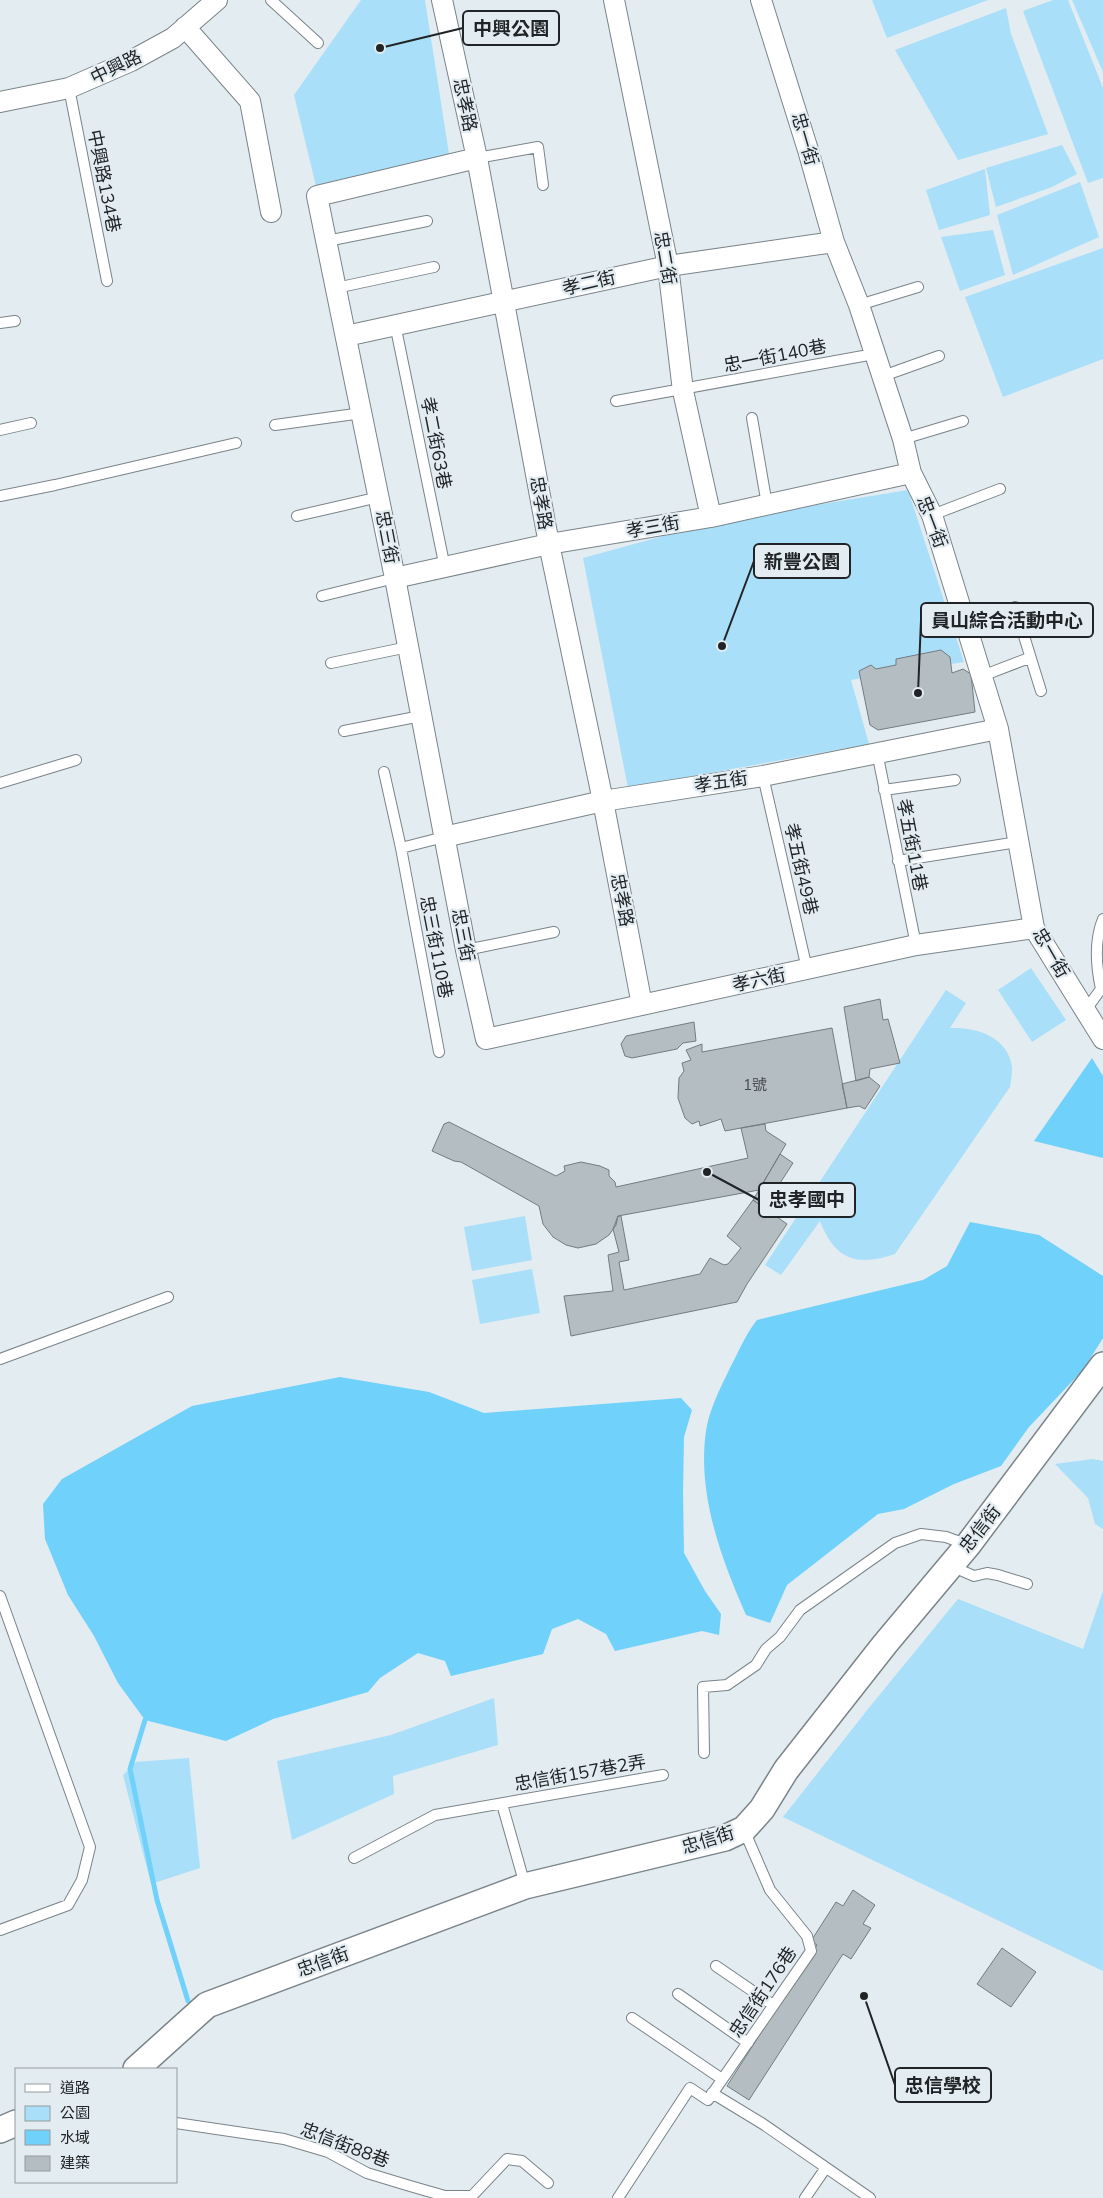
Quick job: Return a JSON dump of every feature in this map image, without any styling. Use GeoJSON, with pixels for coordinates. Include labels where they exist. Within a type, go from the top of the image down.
{"type":"FeatureCollection","features":[{"type":"Feature","properties":{"kind":"street","name":"中興路"},"geometry":{"type":"LineString","coordinates":[[0,102],[69,88],[131,61],[173,38],[217,0]]}},
{"type":"Feature","properties":{"kind":"street","name":"忠孝路"},"geometry":{"type":"LineString","coordinates":[[442,0],[477,158],[549,544],[603,801],[642,1005]]}},
{"type":"Feature","properties":{"kind":"street","name":"忠二街"},"geometry":{"type":"LineString","coordinates":[[614,0],[668,266],[683,390],[711,517]]}},
{"type":"Feature","properties":{"kind":"street","name":"忠一街"},"geometry":{"type":"LineString","coordinates":[[761,0],[808,150],[834,242],[859,305],[883,376],[903,439],[911,473],[932,515],[998,729],[1034,928],[1103,1039]]}},
{"type":"Feature","properties":{"kind":"street"},"geometry":{"type":"LineString","coordinates":[[185,27],[250,101],[271,212]]}},
{"type":"Feature","properties":{"kind":"street","name":"忠三街"},"geometry":{"type":"LineString","coordinates":[[477,158],[317,196],[395,578],[466,950],[486,1039]]}},
{"type":"Feature","properties":{"kind":"street","name":"孝二街"},"geometry":{"type":"LineString","coordinates":[[346,336],[668,266],[834,242]]}},
{"type":"Feature","properties":{"kind":"street","name":"孝三街"},"geometry":{"type":"LineString","coordinates":[[395,578],[549,544],[711,517],[911,473]]}},
{"type":"Feature","properties":{"kind":"street","name":"孝五街"},"geometry":{"type":"LineString","coordinates":[[444,837],[603,801],[763,776],[998,729]]}},
{"type":"Feature","properties":{"kind":"street","name":"孝六街"},"geometry":{"type":"LineString","coordinates":[[486,1039],[916,945],[1034,928]]}},
{"type":"Feature","properties":{"kind":"street","name":"忠信街"},"geometry":{"type":"LineString","coordinates":[[139,2068],[207,2005],[526,1886],[725,1838],[744,1829],[762,1810],[786,1770],[885,1644],[968,1545],[1103,1365]]}},
{"type":"Feature","properties":{"kind":"street"},"geometry":{"type":"LineString","coordinates":[[0,2130],[15,2123]]}},
{"type":"Feature","properties":{"kind":"lane"},"geometry":{"type":"LineString","coordinates":[[271,0],[318,42]]}},
{"type":"Feature","properties":{"kind":"lane","name":"中興路134巷"},"geometry":{"type":"LineString","coordinates":[[69,88],[107,281]]}},
{"type":"Feature","properties":{"kind":"lane"},"geometry":{"type":"LineString","coordinates":[[477,158],[538,147],[543,184]]}},
{"type":"Feature","properties":{"kind":"lane"},"geometry":{"type":"LineString","coordinates":[[327,241],[427,221]]}},
{"type":"Feature","properties":{"kind":"lane"},"geometry":{"type":"LineString","coordinates":[[336,288],[434,267]]}},
{"type":"Feature","properties":{"kind":"lane"},"geometry":{"type":"LineString","coordinates":[[859,305],[918,287]]}},
{"type":"Feature","properties":{"kind":"lane"},"geometry":{"type":"LineString","coordinates":[[0,323],[15,321]]}},
{"type":"Feature","properties":{"kind":"lane","name":"孝二街63巷"},"geometry":{"type":"LineString","coordinates":[[396,324],[445,568]]}},
{"type":"Feature","properties":{"kind":"lane","name":"忠一街140巷"},"geometry":{"type":"LineString","coordinates":[[616,401],[874,354]]}},
{"type":"Feature","properties":{"kind":"lane"},"geometry":{"type":"LineString","coordinates":[[883,376],[939,356]]}},
{"type":"Feature","properties":{"kind":"lane"},"geometry":{"type":"LineString","coordinates":[[275,425],[362,413]]}},
{"type":"Feature","properties":{"kind":"lane"},"geometry":{"type":"LineString","coordinates":[[752,418],[767,505]]}},
{"type":"Feature","properties":{"kind":"lane"},"geometry":{"type":"LineString","coordinates":[[903,439],[963,421]]}},
{"type":"Feature","properties":{"kind":"lane"},"geometry":{"type":"LineString","coordinates":[[0,430],[30,423]]}},
{"type":"Feature","properties":{"kind":"lane"},"geometry":{"type":"LineString","coordinates":[[0,496],[236,443]]}},
{"type":"Feature","properties":{"kind":"lane"},"geometry":{"type":"LineString","coordinates":[[932,515],[1000,489]]}},
{"type":"Feature","properties":{"kind":"lane"},"geometry":{"type":"LineString","coordinates":[[297,516],[379,498]]}},
{"type":"Feature","properties":{"kind":"lane"},"geometry":{"type":"LineString","coordinates":[[322,596],[395,578]]}},
{"type":"Feature","properties":{"kind":"lane"},"geometry":{"type":"LineString","coordinates":[[1015,607],[1040,692]]}},
{"type":"Feature","properties":{"kind":"lane"},"geometry":{"type":"LineString","coordinates":[[331,663],[408,647]]}},
{"type":"Feature","properties":{"kind":"lane"},"geometry":{"type":"LineString","coordinates":[[982,676],[1029,658]]}},
{"type":"Feature","properties":{"kind":"lane"},"geometry":{"type":"LineString","coordinates":[[344,731],[421,716]]}},
{"type":"Feature","properties":{"kind":"lane","name":"孝五街11巷"},"geometry":{"type":"LineString","coordinates":[[877,752],[916,945]]}},
{"type":"Feature","properties":{"kind":"lane"},"geometry":{"type":"LineString","coordinates":[[0,783],[76,760]]}},
{"type":"Feature","properties":{"kind":"lane","name":"忠三街110巷"},"geometry":{"type":"LineString","coordinates":[[384,772],[401,848],[439,1052]]}},
{"type":"Feature","properties":{"kind":"lane","name":"孝五街49巷"},"geometry":{"type":"LineString","coordinates":[[763,776],[807,969]]}},
{"type":"Feature","properties":{"kind":"lane"},"geometry":{"type":"LineString","coordinates":[[884,790],[955,780]]}},
{"type":"Feature","properties":{"kind":"lane"},"geometry":{"type":"LineString","coordinates":[[401,848],[444,837]]}},
{"type":"Feature","properties":{"kind":"lane"},"geometry":{"type":"LineString","coordinates":[[898,861],[1018,842]]}},
{"type":"Feature","properties":{"kind":"lane"},"geometry":{"type":"LineString","coordinates":[[1085,1011],[1101,989],[1097,969],[1098,931],[1103,919]]}},
{"type":"Feature","properties":{"kind":"lane"},"geometry":{"type":"LineString","coordinates":[[466,950],[554,932]]}},
{"type":"Feature","properties":{"kind":"lane"},"geometry":{"type":"LineString","coordinates":[[0,1359],[168,1297]]}},
{"type":"Feature","properties":{"kind":"lane"},"geometry":{"type":"LineString","coordinates":[[704,1753],[703,1686],[727,1685],[756,1665],[766,1649],[780,1637],[800,1610],[895,1543],[921,1534],[946,1537],[968,1545]]}},
{"type":"Feature","properties":{"kind":"lane"},"geometry":{"type":"LineString","coordinates":[[951,1566],[974,1576],[987,1573],[1027,1584]]}},
{"type":"Feature","properties":{"kind":"lane"},"geometry":{"type":"LineString","coordinates":[[0,1596],[90,1847],[82,1880],[68,1906],[0,1930]]}},
{"type":"Feature","properties":{"kind":"lane","name":"忠信街157巷2弄"},"geometry":{"type":"LineString","coordinates":[[354,1858],[436,1815],[663,1774]]}},
{"type":"Feature","properties":{"kind":"lane"},"geometry":{"type":"LineString","coordinates":[[502,1804],[526,1886]]}},
{"type":"Feature","properties":{"kind":"lane","name":"忠信街176巷"},"geometry":{"type":"LineString","coordinates":[[712,2094],[811,1951],[807,1936],[770,1890],[744,1829]]}},
{"type":"Feature","properties":{"kind":"lane"},"geometry":{"type":"LineString","coordinates":[[716,1966],[773,2005]]}},
{"type":"Feature","properties":{"kind":"lane"},"geometry":{"type":"LineString","coordinates":[[678,1994],[748,2043]]}},
{"type":"Feature","properties":{"kind":"lane"},"geometry":{"type":"LineString","coordinates":[[632,2018],[722,2079]]}},
{"type":"Feature","properties":{"kind":"lane"},"geometry":{"type":"LineString","coordinates":[[618,2198],[690,2088],[708,2100],[712,2094],[763,2124],[825,2169],[870,2198]]}},
{"type":"Feature","properties":{"kind":"lane","name":"忠信街88巷"},"geometry":{"type":"LineString","coordinates":[[178,2123],[284,2139],[328,2152],[368,2173],[410,2186],[445,2196],[473,2197]]}},
{"type":"Feature","properties":{"kind":"lane"},"geometry":{"type":"LineString","coordinates":[[473,2197],[507,2159],[522,2161],[548,2183]]}},
{"type":"Feature","properties":{"kind":"lane"},"geometry":{"type":"LineString","coordinates":[[805,2198],[825,2169]]}},
{"type":"Feature","properties":{"kind":"green space"},"geometry":{"type":"Polygon","coordinates":[[[361,0],[425,0],[449,154],[316,186],[294,95],[361,0]]]}},
{"type":"Feature","properties":{"kind":"green space"},"geometry":{"type":"Polygon","coordinates":[[[872,0],[988,0],[887,38],[872,0]]]}},
{"type":"Feature","properties":{"kind":"green space"},"geometry":{"type":"Polygon","coordinates":[[[1053,0],[1068,0],[1103,88],[1103,178],[1088,183],[1023,11],[1053,0]]]}},
{"type":"Feature","properties":{"kind":"green space"},"geometry":{"type":"Polygon","coordinates":[[[1072,0],[1103,0],[1103,72],[1072,0]]]}},
{"type":"Feature","properties":{"kind":"green space"},"geometry":{"type":"Polygon","coordinates":[[[1006,8],[1011,34],[1048,134],[958,160],[895,50],[1006,8]]]}},
{"type":"Feature","properties":{"kind":"green space"},"geometry":{"type":"Polygon","coordinates":[[[1062,145],[1077,174],[1052,187],[996,207],[986,168],[1062,145]]]}},
{"type":"Feature","properties":{"kind":"green space"},"geometry":{"type":"Polygon","coordinates":[[[985,169],[990,215],[939,230],[926,190],[985,169]]]}},
{"type":"Feature","properties":{"kind":"green space"},"geometry":{"type":"Polygon","coordinates":[[[1080,182],[1099,237],[1013,275],[997,215],[1080,182]]]}},
{"type":"Feature","properties":{"kind":"green space"},"geometry":{"type":"Polygon","coordinates":[[[993,230],[1005,275],[960,291],[941,237],[993,230]]]}},
{"type":"Feature","properties":{"kind":"green space"},"geometry":{"type":"Polygon","coordinates":[[[1103,248],[1103,359],[1003,397],[965,297],[1103,248]]]}},
{"type":"Feature","properties":{"kind":"green space"},"geometry":{"type":"Polygon","coordinates":[[[908,490],[964,662],[851,680],[869,744],[628,788],[583,558],[718,521],[908,490]]]}},
{"type":"Feature","properties":{"kind":"green space"},"geometry":{"type":"Polygon","coordinates":[[[1031,968],[1066,1020],[1032,1042],[998,990],[1031,968]]]}},
{"type":"Feature","properties":{"kind":"green space"},"geometry":{"type":"Polygon","coordinates":[[[946,990],[966,1003],[950,1028],[970,1029],[997,1041],[1009,1056],[1012,1067],[1010,1087],[895,1254],[869,1260],[849,1257],[840,1252],[833,1244],[820,1221],[781,1275],[765,1265],[946,990]]]}},
{"type":"Feature","properties":{"kind":"green space"},"geometry":{"type":"Polygon","coordinates":[[[525,1216],[532,1260],[472,1271],[464,1227],[525,1216]]]}},
{"type":"Feature","properties":{"kind":"green space"},"geometry":{"type":"Polygon","coordinates":[[[532,1269],[540,1313],[480,1324],[472,1280],[532,1269]]]}},
{"type":"Feature","properties":{"kind":"green space"},"geometry":{"type":"Polygon","coordinates":[[[1093,1459],[1103,1461],[1103,1529],[1095,1524],[1088,1498],[1055,1464],[1093,1459]]]}},
{"type":"Feature","properties":{"kind":"green space"},"geometry":{"type":"Polygon","coordinates":[[[1103,1591],[1103,1971],[783,1817],[958,1599],[1083,1649],[1103,1591]]]}},
{"type":"Feature","properties":{"kind":"green space"},"geometry":{"type":"Polygon","coordinates":[[[494,1698],[498,1745],[393,1776],[394,1794],[292,1840],[277,1761],[391,1735],[494,1698]]]}},
{"type":"Feature","properties":{"kind":"green space"},"geometry":{"type":"Polygon","coordinates":[[[189,1758],[200,1868],[151,1884],[123,1775],[136,1762],[189,1758]]]}},
{"type":"Feature","properties":{"kind":"water"},"geometry":{"type":"Polygon","coordinates":[[[1092,1058],[1103,1076],[1103,1158],[1034,1141],[1092,1058]]]}},
{"type":"Feature","properties":{"kind":"water"},"geometry":{"type":"Polygon","coordinates":[[[970,1222],[1039,1235],[1103,1276],[1103,1338],[1083,1370],[1029,1427],[1001,1466],[954,1484],[904,1509],[878,1514],[787,1585],[770,1623],[746,1615],[728,1571],[713,1525],[708,1502],[704,1455],[707,1423],[712,1407],[745,1338],[757,1320],[923,1280],[947,1266],[970,1222]]]}},
{"type":"Feature","properties":{"kind":"water"},"geometry":{"type":"Polygon","coordinates":[[[340,1377],[429,1392],[484,1413],[681,1398],[692,1410],[684,1437],[684,1553],[705,1591],[721,1614],[719,1635],[702,1631],[615,1651],[606,1634],[578,1619],[552,1629],[543,1654],[451,1676],[445,1661],[418,1653],[380,1678],[368,1692],[273,1719],[226,1741],[145,1720],[118,1683],[94,1636],[68,1595],[45,1539],[43,1504],[62,1479],[192,1406],[340,1377]]]}},
{"type":"Feature","properties":{"kind":"building"},"geometry":{"type":"Polygon","coordinates":[[[941,650],[950,657],[952,673],[963,669],[971,674],[975,712],[878,730],[870,725],[859,671],[871,665],[876,669],[896,665],[896,659],[941,650]]]}},
{"type":"Feature","properties":{"kind":"building"},"geometry":{"type":"Polygon","coordinates":[[[880,999],[883,1020],[888,1019],[900,1063],[870,1069],[869,1077],[856,1081],[844,1007],[880,999]]]}},
{"type":"Feature","properties":{"kind":"building"},"geometry":{"type":"Polygon","coordinates":[[[694,1022],[696,1041],[683,1043],[677,1049],[632,1058],[625,1056],[621,1044],[626,1036],[694,1022]]]}},
{"type":"Feature","properties":{"kind":"building"},"geometry":{"type":"Polygon","coordinates":[[[832,1028],[847,1108],[725,1131],[721,1119],[700,1126],[699,1121],[692,1124],[685,1118],[678,1098],[679,1078],[684,1071],[682,1063],[691,1060],[686,1050],[702,1044],[702,1052],[832,1028]]]}},
{"type":"Feature","properties":{"kind":"building"},"geometry":{"type":"Polygon","coordinates":[[[869,1077],[880,1086],[865,1109],[859,1106],[847,1108],[842,1084],[869,1077]]]}},
{"type":"Feature","properties":{"kind":"building"},"geometry":{"type":"Polygon","coordinates":[[[449,1122],[556,1176],[565,1171],[564,1166],[581,1162],[600,1166],[609,1170],[609,1176],[615,1182],[616,1187],[748,1158],[741,1128],[765,1124],[766,1131],[786,1144],[759,1190],[618,1216],[616,1225],[609,1235],[596,1244],[578,1248],[566,1245],[553,1237],[543,1224],[539,1206],[461,1162],[454,1161],[432,1151],[444,1124],[449,1122]]]}},
{"type":"Feature","properties":{"kind":"building"},"geometry":{"type":"Polygon","coordinates":[[[780,1154],[793,1163],[764,1208],[753,1200],[780,1154]]]}},
{"type":"Feature","properties":{"kind":"building"},"geometry":{"type":"Polygon","coordinates":[[[753,1200],[787,1224],[737,1302],[571,1336],[564,1296],[613,1291],[608,1255],[619,1252],[613,1229],[618,1216],[621,1216],[629,1260],[619,1262],[624,1290],[700,1274],[710,1258],[724,1265],[728,1264],[741,1248],[727,1236],[753,1200]]]}},
{"type":"Feature","properties":{"kind":"building"},"geometry":{"type":"Polygon","coordinates":[[[853,1890],[875,1905],[863,1924],[871,1928],[851,1959],[843,1954],[749,2100],[727,2086],[817,1945],[811,1941],[836,1902],[843,1906],[853,1890]]]}},
{"type":"Feature","properties":{"kind":"building"},"geometry":{"type":"Polygon","coordinates":[[[1002,1948],[1036,1972],[1011,2007],[977,1984],[1002,1948]]]}},
{"type":"Feature","properties":{"kind":"waterway"},"geometry":{"type":"LineString","coordinates":[[145,1720],[130,1769],[157,1900],[188,2001]]}},
{"type":"Feature","properties":{"kind":"place","name":"中興公園"},"geometry":{"type":"Point","coordinates":[380,48]}},
{"type":"Feature","properties":{"kind":"place","name":"新豐公園"},"geometry":{"type":"Point","coordinates":[722,646]}},
{"type":"Feature","properties":{"kind":"place","name":"員山綜合活動中心"},"geometry":{"type":"Point","coordinates":[918,693]}},
{"type":"Feature","properties":{"kind":"place","name":"忠孝國中"},"geometry":{"type":"Point","coordinates":[707,1172]}},
{"type":"Feature","properties":{"kind":"place","name":"忠信學校"},"geometry":{"type":"Point","coordinates":[864,1996]}}]}
